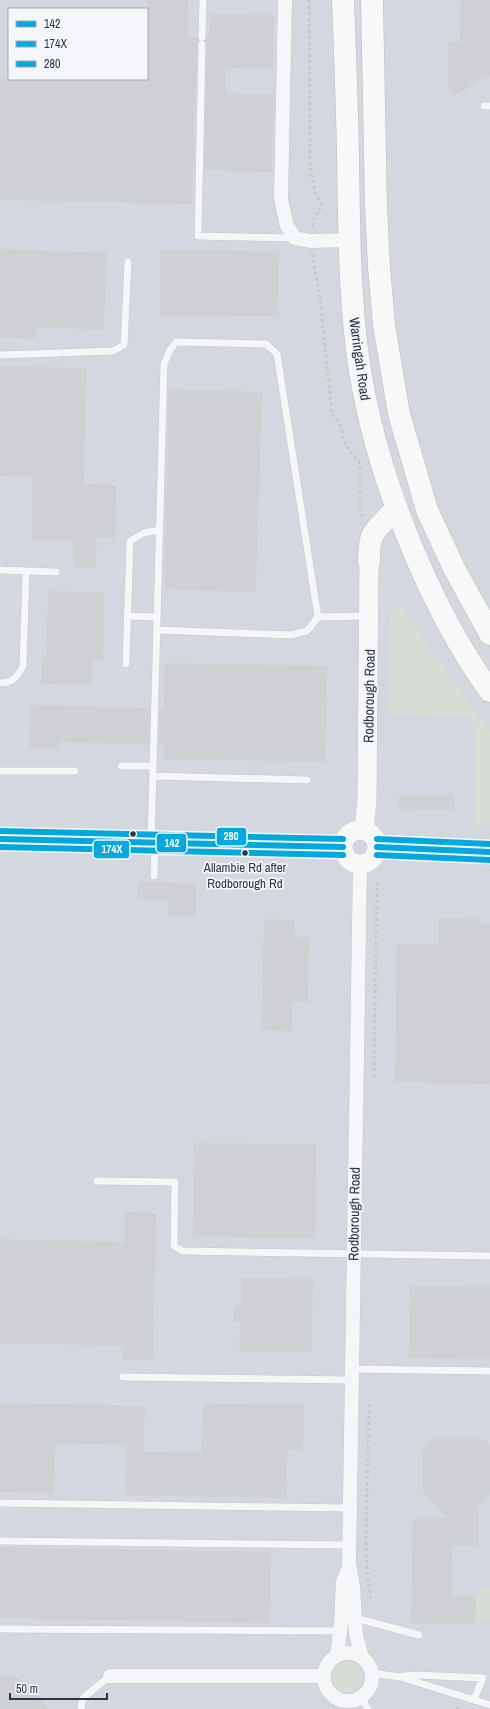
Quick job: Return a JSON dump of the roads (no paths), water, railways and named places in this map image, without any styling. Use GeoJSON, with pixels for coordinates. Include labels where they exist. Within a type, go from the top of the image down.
{"type":"FeatureCollection","features":[{"type":"Feature","properties":{"kind":"highway","name":"Warringah Road"},"geometry":{"type":"LineString","coordinates":[[343,0],[350,240],[355,333],[367,410],[380,462],[396,508],[429,587],[460,644],[490,691]]}},
{"type":"Feature","properties":{"kind":"highway","name":"Warringah Road"},"geometry":{"type":"LineString","coordinates":[[372,0],[376,206],[379,267],[384,325],[399,414],[427,510],[454,568],[490,634]]}},
{"type":"Feature","properties":{"kind":"highway"},"geometry":{"type":"LineString","coordinates":[[369,561],[369,545],[371,536],[376,528],[396,508]]}},
{"type":"Feature","properties":{"kind":"main road","name":"Rodborough Road"},"geometry":{"type":"LineString","coordinates":[[364,831],[367,799],[370,616],[369,561]]}},
{"type":"Feature","properties":{"kind":"main road"},"geometry":{"type":"LineString","coordinates":[[359,830],[364,831],[373,837],[377,847],[374,857],[370,861],[360,864],[355,863],[346,857],[343,847],[344,842],[350,834],[359,830]]}},
{"type":"Feature","properties":{"kind":"main road"},"geometry":{"type":"LineString","coordinates":[[0,839],[343,847]]}},
{"type":"Feature","properties":{"kind":"main road"},"geometry":{"type":"LineString","coordinates":[[377,847],[490,852]]}},
{"type":"Feature","properties":{"kind":"street"},"geometry":{"type":"LineString","coordinates":[[284,0],[280,199],[287,226],[295,238],[310,241],[350,240]]}},
{"type":"Feature","properties":{"kind":"street","name":"Rodborough Road"},"geometry":{"type":"LineString","coordinates":[[360,864],[349,1564],[353,1586],[356,1635],[362,1657]]}},
{"type":"Feature","properties":{"kind":"street","name":"Rodborough Road"},"geometry":{"type":"LineString","coordinates":[[337,1655],[344,1581],[349,1564]]}},
{"type":"Feature","properties":{"kind":"street"},"geometry":{"type":"LineString","coordinates":[[350,1652],[362,1657],[367,1662],[372,1673],[370,1687],[364,1703],[343,1701],[335,1698],[328,1692],[324,1684],[323,1676],[327,1663],[337,1655],[350,1652]]}},
{"type":"Feature","properties":{"kind":"street"},"geometry":{"type":"LineString","coordinates":[[110,1676],[323,1676]]}},
{"type":"Feature","properties":{"kind":"lane"},"geometry":{"type":"LineString","coordinates":[[203,0],[198,236],[295,238]]}},
{"type":"Feature","properties":{"kind":"lane"},"geometry":{"type":"LineString","coordinates":[[0,355],[113,351],[124,345],[128,262]]}},
{"type":"Feature","properties":{"kind":"lane"},"geometry":{"type":"LineString","coordinates":[[154,876],[153,766],[164,364],[170,350],[176,342],[266,344],[277,354],[318,617],[307,631],[291,635],[157,630]]}},
{"type":"Feature","properties":{"kind":"lane"},"geometry":{"type":"LineString","coordinates":[[126,664],[130,541],[144,533],[159,530]]}},
{"type":"Feature","properties":{"kind":"lane"},"geometry":{"type":"LineString","coordinates":[[0,570],[56,572]]}},
{"type":"Feature","properties":{"kind":"lane"},"geometry":{"type":"LineString","coordinates":[[0,683],[16,678],[23,666],[26,571]]}},
{"type":"Feature","properties":{"kind":"lane"},"geometry":{"type":"LineString","coordinates":[[127,616],[157,618]]}},
{"type":"Feature","properties":{"kind":"lane"},"geometry":{"type":"LineString","coordinates":[[318,617],[370,616]]}},
{"type":"Feature","properties":{"kind":"lane"},"geometry":{"type":"LineString","coordinates":[[121,766],[153,766]]}},
{"type":"Feature","properties":{"kind":"lane"},"geometry":{"type":"LineString","coordinates":[[0,771],[74,771]]}},
{"type":"Feature","properties":{"kind":"lane"},"geometry":{"type":"LineString","coordinates":[[153,776],[307,780]]}},
{"type":"Feature","properties":{"kind":"lane"},"geometry":{"type":"LineString","coordinates":[[97,1181],[175,1182],[174,1246],[183,1251],[490,1256]]}},
{"type":"Feature","properties":{"kind":"lane"},"geometry":{"type":"LineString","coordinates":[[123,1377],[490,1371]]}},
{"type":"Feature","properties":{"kind":"lane"},"geometry":{"type":"LineString","coordinates":[[0,1503],[350,1508]]}},
{"type":"Feature","properties":{"kind":"lane"},"geometry":{"type":"LineString","coordinates":[[0,1541],[349,1545]]}},
{"type":"Feature","properties":{"kind":"lane"},"geometry":{"type":"LineString","coordinates":[[355,1618],[419,1635]]}},
{"type":"Feature","properties":{"kind":"lane"},"geometry":{"type":"LineString","coordinates":[[0,1628],[340,1631]]}},
{"type":"Feature","properties":{"kind":"lane"},"geometry":{"type":"LineString","coordinates":[[372,1673],[400,1677],[490,1705]]}},
{"type":"Feature","properties":{"kind":"lane"},"geometry":{"type":"LineString","coordinates":[[400,1677],[418,1675],[483,1678],[474,1699]]}},
{"type":"Feature","properties":{"kind":"lane"},"geometry":{"type":"LineString","coordinates":[[80,1709],[83,1698],[110,1676]]}},
{"type":"Feature","properties":{"kind":"place","name":"Allambie Rd after Rodborough Rd"},"geometry":{"type":"Point","coordinates":[245,853]}}]}
